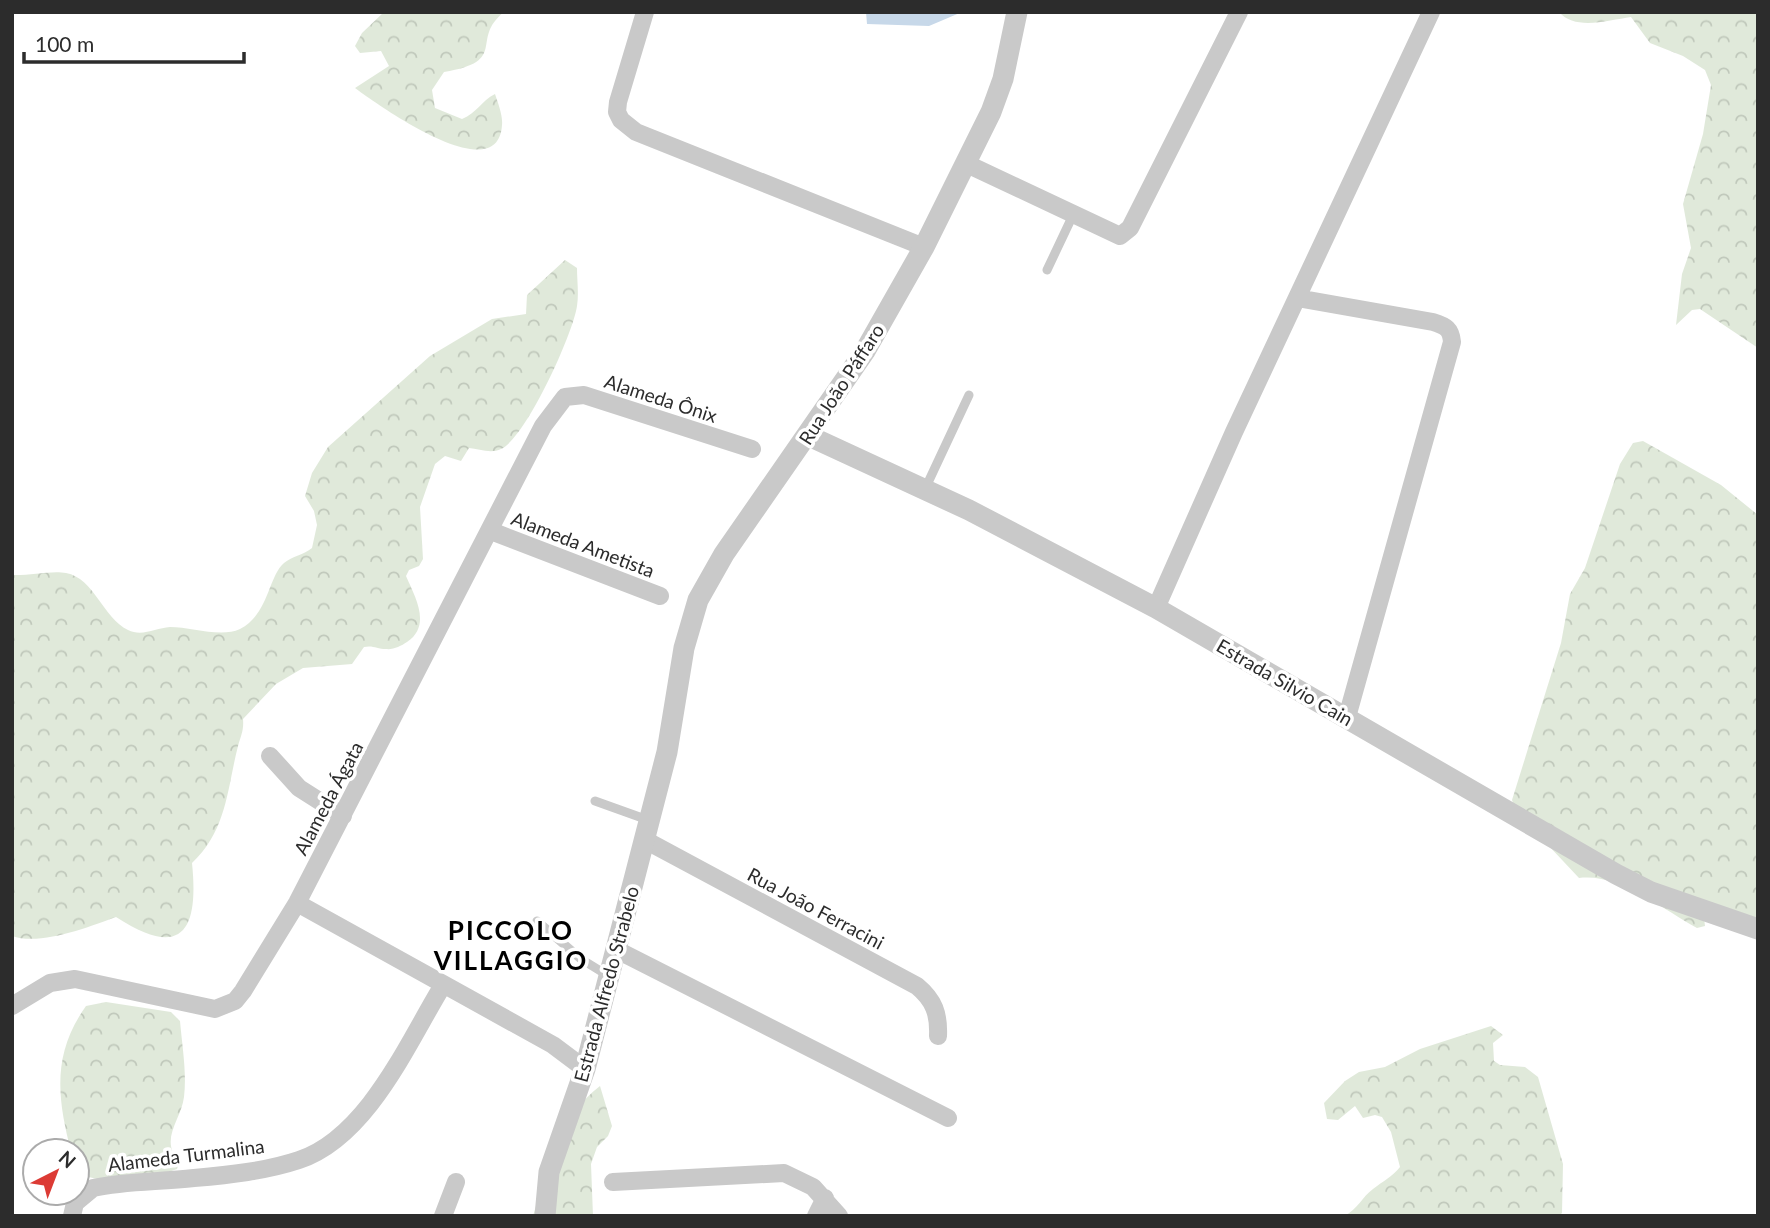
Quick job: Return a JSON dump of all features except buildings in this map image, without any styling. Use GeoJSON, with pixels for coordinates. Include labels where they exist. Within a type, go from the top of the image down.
{"type":"FeatureCollection","features":[{"type":"Feature","properties":{"kind":"street"},"geometry":{"type":"LineString","coordinates":[[645,12],[618,102],[617,112],[626,125],[636,132],[924,247]]}},
{"type":"Feature","properties":{"kind":"street","name":"Rua João Páffaro"},"geometry":{"type":"LineString","coordinates":[[667,752],[684,648],[698,600],[724,554],[809,436],[865,351],[924,247],[967,164],[1003,79],[1017,12]]}},
{"type":"Feature","properties":{"kind":"street"},"geometry":{"type":"LineString","coordinates":[[967,164],[1115,236],[1120,236],[1130,228],[1239,12]]}},
{"type":"Feature","properties":{"kind":"street"},"geometry":{"type":"LineString","coordinates":[[1156,608],[1431,12]]}},
{"type":"Feature","properties":{"kind":"street"},"geometry":{"type":"LineString","coordinates":[[1297,298],[1444,325],[1451,334],[1452,342],[1347,717]]}},
{"type":"Feature","properties":{"kind":"street","name":"Alameda Ônix"},"geometry":{"type":"LineString","coordinates":[[558,403],[565,397],[584,395],[752,449]]}},
{"type":"Feature","properties":{"kind":"street","name":"Alameda Ágata"},"geometry":{"type":"LineString","coordinates":[[12,1006],[62,979],[215,1009],[224,1007],[243,991],[297,903],[543,426],[558,403]]}},
{"type":"Feature","properties":{"kind":"street","name":"Estrada Silvio Cain"},"geometry":{"type":"LineString","coordinates":[[809,436],[925,489],[1156,608],[1616,874],[1651,892],[1758,929]]}},
{"type":"Feature","properties":{"kind":"street","name":"Alameda Ametista"},"geometry":{"type":"LineString","coordinates":[[491,531],[660,596]]}},
{"type":"Feature","properties":{"kind":"street","name":"Estrada Alfredo Strabelo"},"geometry":{"type":"LineString","coordinates":[[545,1216],[549,1172],[585,1069],[667,752]]}},
{"type":"Feature","properties":{"kind":"street"},"geometry":{"type":"LineString","coordinates":[[270,755],[299,788],[343,816]]}},
{"type":"Feature","properties":{"kind":"street","name":"Rua João Ferracini"},"geometry":{"type":"LineString","coordinates":[[647,830],[917,986],[928,995],[936,1009],[938,1036]]}},
{"type":"Feature","properties":{"kind":"street"},"geometry":{"type":"LineString","coordinates":[[297,903],[553,1045],[585,1069]]}},
{"type":"Feature","properties":{"kind":"street"},"geometry":{"type":"LineString","coordinates":[[615,949],[948,1118]]}},
{"type":"Feature","properties":{"kind":"street","name":"Alameda Turmalina"},"geometry":{"type":"LineString","coordinates":[[72,1216],[75,1203],[93,1188],[237,1173],[301,1159],[319,1150],[373,1101],[443,985]]}},
{"type":"Feature","properties":{"kind":"street"},"geometry":{"type":"LineString","coordinates":[[612,1182],[783,1173],[796,1176],[825,1198],[839,1216]]}},
{"type":"Feature","properties":{"kind":"street"},"geometry":{"type":"LineString","coordinates":[[443,1216],[456,1182]]}},
{"type":"Feature","properties":{"kind":"street"},"geometry":{"type":"LineString","coordinates":[[816,1216],[825,1198]]}},
{"type":"Feature","properties":{"kind":"lane"},"geometry":{"type":"LineString","coordinates":[[1047,270],[1073,215]]}},
{"type":"Feature","properties":{"kind":"lane"},"geometry":{"type":"LineString","coordinates":[[925,489],[969,395]]}},
{"type":"Feature","properties":{"kind":"lane"},"geometry":{"type":"LineString","coordinates":[[595,801],[647,830]]}},
{"type":"Feature","properties":{"kind":"lane"},"geometry":{"type":"LineString","coordinates":[[537,921],[581,959],[609,976]]}},
{"type":"Feature","properties":{"kind":"green space"},"geometry":{"type":"Polygon","coordinates":[[[384,12],[504,12],[489,32],[483,56],[464,67],[444,72],[432,90],[435,108],[462,119],[495,94],[502,125],[495,143],[481,149],[460,147],[436,138],[355,88],[389,66],[381,51],[360,53],[355,46],[362,33],[384,12]]]}},
{"type":"Feature","properties":{"kind":"green space"},"geometry":{"type":"Polygon","coordinates":[[[1559,12],[1758,12],[1758,348],[1700,309],[1692,310],[1676,325],[1682,274],[1691,248],[1683,204],[1703,134],[1711,85],[1705,70],[1683,56],[1650,43],[1631,17],[1583,23],[1566,18],[1559,12]]]}},
{"type":"Feature","properties":{"kind":"green space"},"geometry":{"type":"Polygon","coordinates":[[[565,260],[577,268],[578,301],[574,320],[547,384],[523,426],[501,449],[489,451],[469,448],[461,461],[445,456],[435,464],[420,507],[423,559],[419,566],[409,570],[406,576],[419,610],[419,627],[415,635],[394,648],[364,647],[352,664],[303,668],[276,684],[243,719],[242,733],[219,823],[204,850],[192,863],[192,906],[188,921],[181,932],[171,937],[157,936],[139,930],[116,917],[50,937],[36,939],[12,936],[12,575],[60,572],[76,576],[119,624],[133,632],[170,627],[215,632],[240,629],[257,614],[274,577],[284,563],[312,548],[317,525],[314,511],[305,496],[312,473],[328,447],[430,356],[492,319],[526,314],[527,295],[565,260]]]}},
{"type":"Feature","properties":{"kind":"green space"},"geometry":{"type":"Polygon","coordinates":[[[1643,441],[1721,485],[1758,515],[1758,932],[1703,910],[1705,926],[1697,928],[1625,887],[1610,881],[1579,878],[1516,811],[1512,800],[1561,643],[1570,594],[1585,568],[1620,464],[1633,443],[1643,441]]]}},
{"type":"Feature","properties":{"kind":"green space"},"geometry":{"type":"Polygon","coordinates":[[[106,1002],[171,1012],[180,1021],[185,1088],[171,1137],[173,1154],[179,1163],[177,1169],[127,1180],[91,1178],[91,1137],[68,1137],[60,1076],[67,1041],[86,1006],[106,1002]]]}},
{"type":"Feature","properties":{"kind":"green space"},"geometry":{"type":"Polygon","coordinates":[[[1491,1026],[1503,1035],[1493,1043],[1494,1061],[1500,1065],[1525,1067],[1538,1077],[1563,1164],[1562,1213],[1559,1216],[1344,1216],[1400,1167],[1391,1132],[1382,1117],[1375,1115],[1363,1118],[1355,1106],[1338,1120],[1327,1119],[1324,1103],[1345,1081],[1359,1072],[1385,1067],[1420,1049],[1491,1026]]]}},
{"type":"Feature","properties":{"kind":"green space"},"geometry":{"type":"Polygon","coordinates":[[[600,1086],[612,1126],[608,1136],[597,1147],[591,1164],[593,1216],[533,1216],[550,1163],[565,1128],[586,1098],[600,1086]]]}},
{"type":"Feature","properties":{"kind":"water"},"geometry":{"type":"Polygon","coordinates":[[[866,12],[962,12],[929,26],[867,24],[866,12]]]}},
{"type":"Feature","properties":{"kind":"district","name":"PICCOLO VILLAGGIO"},"geometry":{"type":"Point","coordinates":[511,945]}}]}
